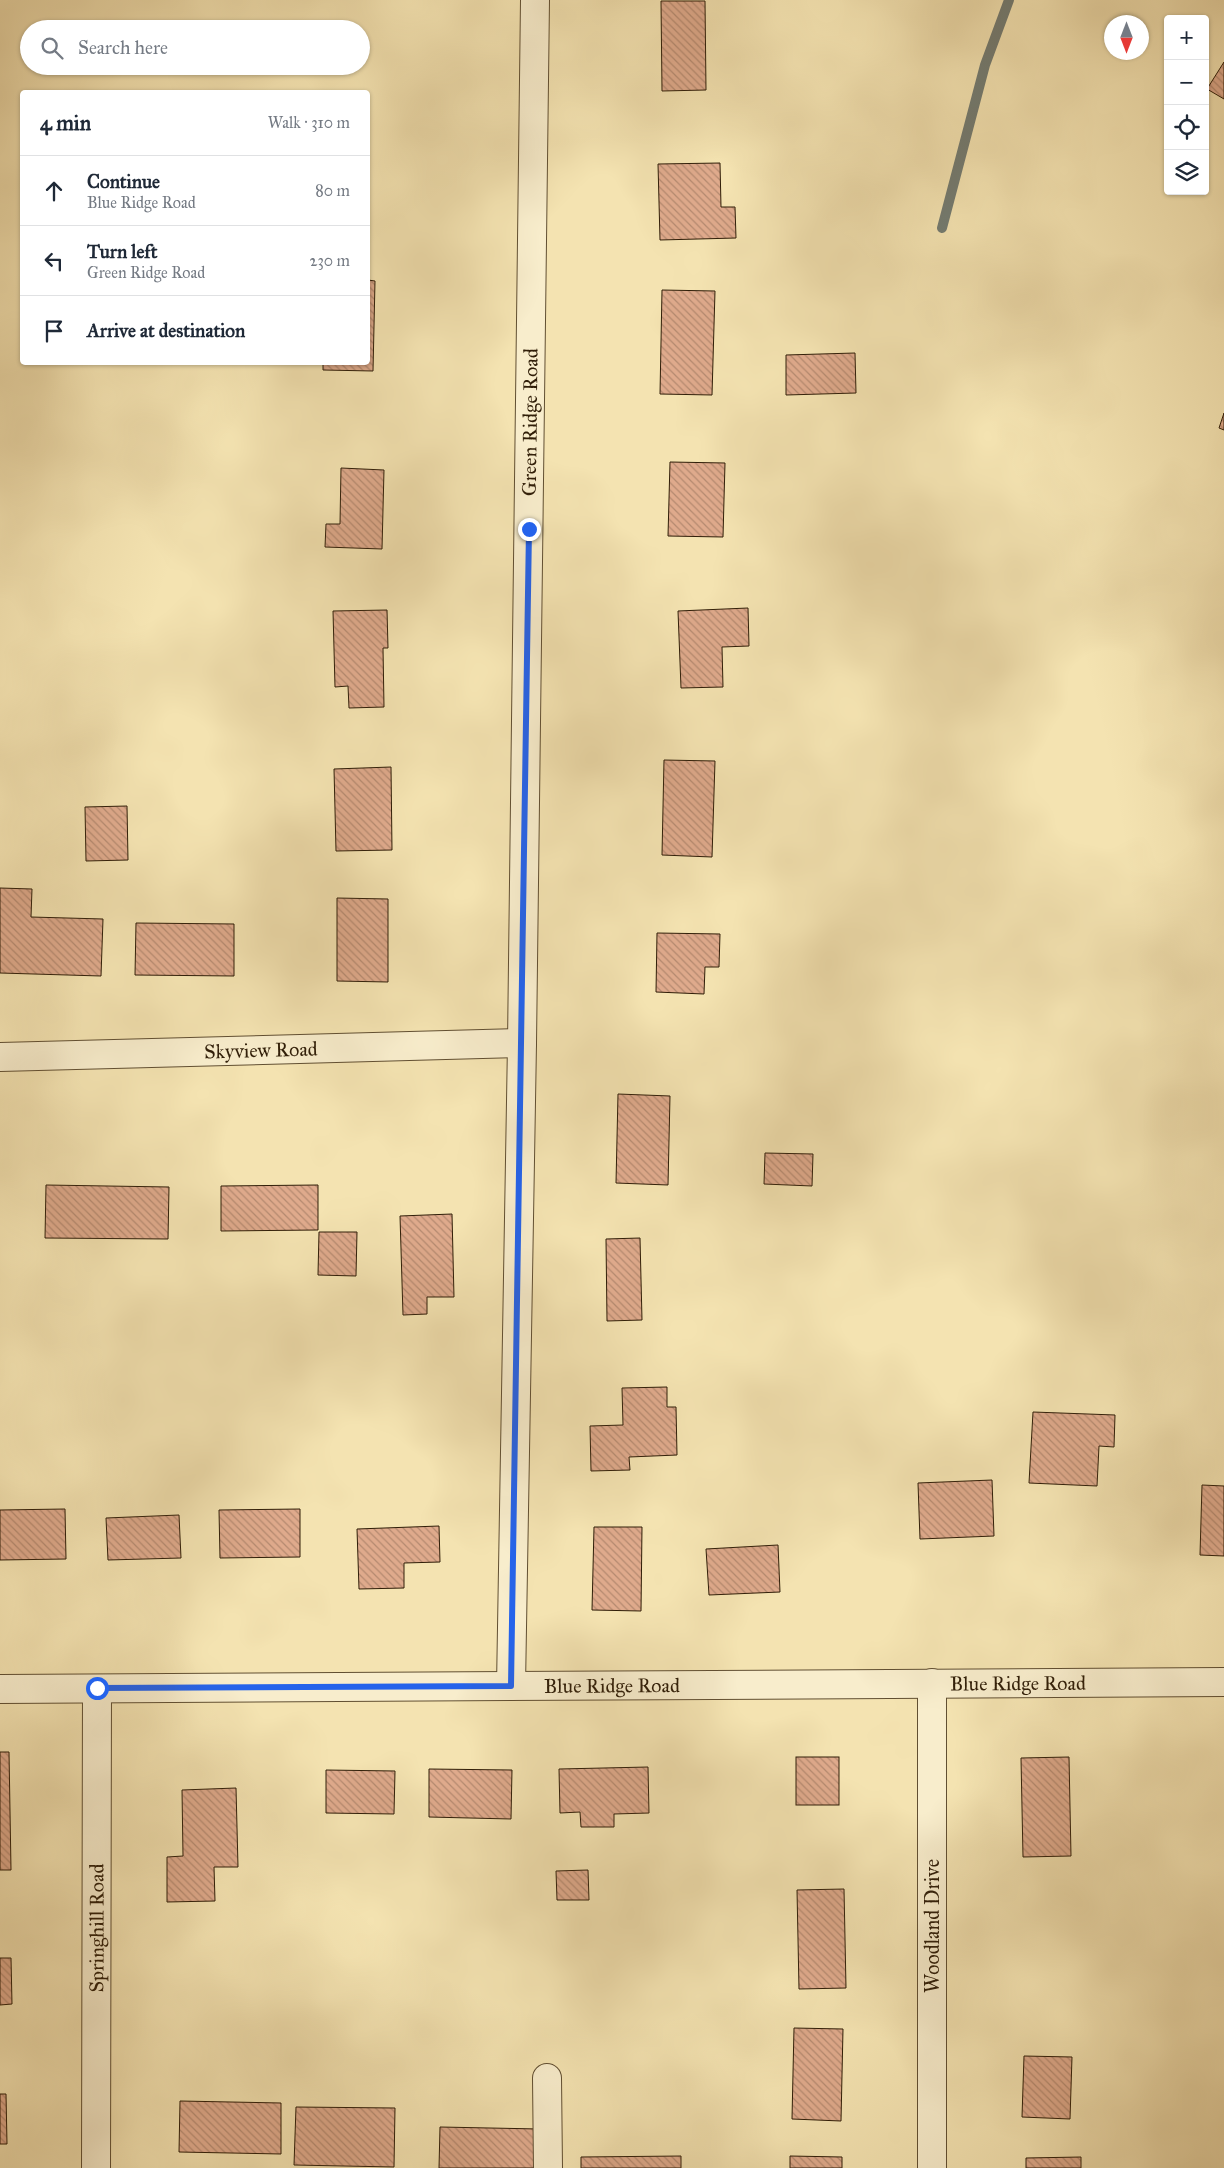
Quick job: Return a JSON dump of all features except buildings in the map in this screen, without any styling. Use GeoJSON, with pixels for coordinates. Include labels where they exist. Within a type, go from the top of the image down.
{"type":"FeatureCollection","features":[{"type":"Feature","properties":{"kind":"street","name":"Green Ridge Road"},"geometry":{"type":"LineString","coordinates":[[511,1686],[522,1043],[535,0]]}},
{"type":"Feature","properties":{"kind":"street","name":"Skyview Road"},"geometry":{"type":"LineString","coordinates":[[0,1057],[522,1043]]}},
{"type":"Feature","properties":{"kind":"street","name":"Blue Ridge Road"},"geometry":{"type":"LineString","coordinates":[[0,1689],[1224,1682]]}},
{"type":"Feature","properties":{"kind":"street","name":"Woodland Drive"},"geometry":{"type":"LineString","coordinates":[[932,1684],[932,2168]]}},
{"type":"Feature","properties":{"kind":"street","name":"Springhill Road"},"geometry":{"type":"LineString","coordinates":[[96,2168],[97,1688]]}},
{"type":"Feature","properties":{"kind":"street"},"geometry":{"type":"LineString","coordinates":[[547,2078],[548,2168]]}},
{"type":"Feature","properties":{"kind":"waterway"},"geometry":{"type":"LineString","coordinates":[[942,228],[985,65],[1009,0]]}},
{"type":"Feature","properties":{"kind":"route"},"geometry":{"type":"LineString","coordinates":[[97,1688],[511,1686],[529,529]]}}]}
